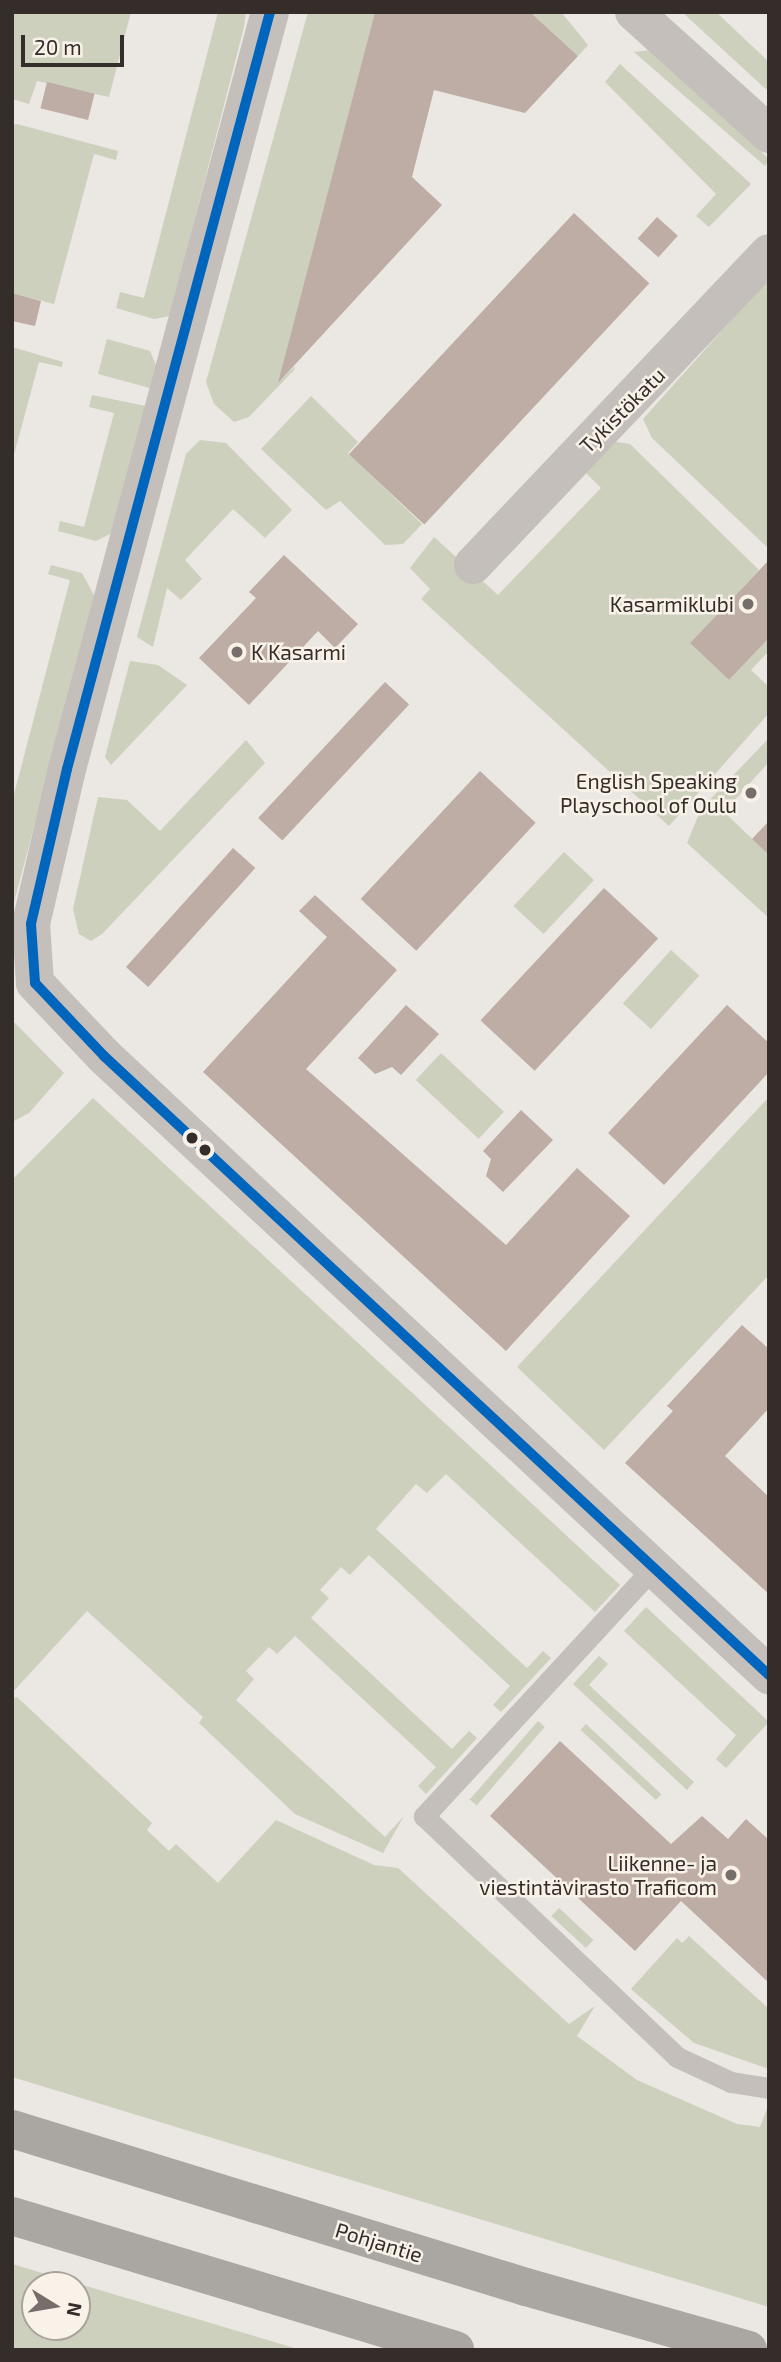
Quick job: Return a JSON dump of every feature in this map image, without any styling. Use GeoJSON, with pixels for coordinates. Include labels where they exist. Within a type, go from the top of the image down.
{"type":"FeatureCollection","features":[{"type":"Feature","properties":{"kind":"highway","name":"Pohjantie"},"geometry":{"type":"LineString","coordinates":[[12,2129],[526,2287],[748,2350]]}},
{"type":"Feature","properties":{"kind":"highway"},"geometry":{"type":"LineString","coordinates":[[12,2216],[455,2350]]}},
{"type":"Feature","properties":{"kind":"street"},"geometry":{"type":"LineString","coordinates":[[270,12],[121,561],[31,924],[35,983],[51,1006],[769,1675]]}},
{"type":"Feature","properties":{"kind":"street"},"geometry":{"type":"LineString","coordinates":[[634,12],[769,134]]}},
{"type":"Feature","properties":{"kind":"street","name":"Tykistökatu"},"geometry":{"type":"LineString","coordinates":[[473,565],[769,253]]}},
{"type":"Feature","properties":{"kind":"lane"},"geometry":{"type":"LineString","coordinates":[[653,1568],[424,1816],[677,2057],[731,2082],[769,2088]]}},
{"type":"Feature","properties":{"kind":"green space"},"geometry":{"type":"Polygon","coordinates":[[[12,12],[131,12],[109,97],[37,81],[29,104],[12,99],[12,12]]]}},
{"type":"Feature","properties":{"kind":"green space"},"geometry":{"type":"Polygon","coordinates":[[[218,12],[246,12],[244,27],[170,316],[154,319],[116,308],[120,292],[144,298],[218,12]]]}},
{"type":"Feature","properties":{"kind":"green space"},"geometry":{"type":"Polygon","coordinates":[[[308,12],[375,12],[279,382],[295,366],[294,370],[249,417],[234,422],[214,404],[206,382],[308,12]]]}},
{"type":"Feature","properties":{"kind":"green space"},"geometry":{"type":"Polygon","coordinates":[[[530,12],[561,12],[588,45],[578,56],[530,12]]]}},
{"type":"Feature","properties":{"kind":"green space"},"geometry":{"type":"Polygon","coordinates":[[[682,12],[716,12],[769,62],[769,92],[682,12]]]}},
{"type":"Feature","properties":{"kind":"green space"},"geometry":{"type":"Polygon","coordinates":[[[651,50],[761,151],[769,160],[765,166],[634,52],[651,50]]]}},
{"type":"Feature","properties":{"kind":"green space"},"geometry":{"type":"Polygon","coordinates":[[[620,64],[751,184],[709,227],[696,216],[716,194],[605,82],[620,64]]]}},
{"type":"Feature","properties":{"kind":"green space"},"geometry":{"type":"Polygon","coordinates":[[[17,124],[118,151],[116,160],[94,154],[54,304],[12,293],[12,125],[17,124]]]}},
{"type":"Feature","properties":{"kind":"green space"},"geometry":{"type":"Polygon","coordinates":[[[769,278],[769,549],[652,438],[643,419],[769,278]]]}},
{"type":"Feature","properties":{"kind":"green space"},"geometry":{"type":"Polygon","coordinates":[[[107,339],[150,351],[156,365],[150,388],[98,374],[107,339]]]}},
{"type":"Feature","properties":{"kind":"green space"},"geometry":{"type":"Polygon","coordinates":[[[12,347],[63,362],[62,367],[39,362],[12,462],[12,347]]]}},
{"type":"Feature","properties":{"kind":"green space"},"geometry":{"type":"Polygon","coordinates":[[[92,395],[146,406],[112,533],[96,541],[58,531],[60,521],[84,527],[114,413],[89,407],[92,395]]]}},
{"type":"Feature","properties":{"kind":"green space"},"geometry":{"type":"Polygon","coordinates":[[[311,396],[358,442],[348,453],[422,524],[403,544],[385,545],[340,501],[326,510],[261,449],[311,396]]]}},
{"type":"Feature","properties":{"kind":"green space"},"geometry":{"type":"Polygon","coordinates":[[[200,440],[226,443],[292,510],[265,538],[233,509],[185,560],[202,579],[181,600],[167,588],[153,647],[137,637],[186,454],[200,440]]]}},
{"type":"Feature","properties":{"kind":"green space"},"geometry":{"type":"Polygon","coordinates":[[[611,441],[630,444],[759,570],[690,643],[729,680],[769,638],[769,651],[751,670],[769,687],[769,713],[669,826],[421,599],[430,589],[410,568],[434,537],[498,595],[601,488],[585,472],[611,441]]]}},
{"type":"Feature","properties":{"kind":"green space"},"geometry":{"type":"Polygon","coordinates":[[[51,565],[82,573],[95,597],[13,906],[12,802],[70,580],[48,574],[51,565]]]}},
{"type":"Feature","properties":{"kind":"green space"},"geometry":{"type":"Polygon","coordinates":[[[130,661],[158,665],[187,685],[111,765],[105,757],[130,661]]]}},
{"type":"Feature","properties":{"kind":"green space"},"geometry":{"type":"Polygon","coordinates":[[[769,738],[769,762],[724,812],[769,855],[769,918],[687,843],[701,809],[769,738]]]}},
{"type":"Feature","properties":{"kind":"green space"},"geometry":{"type":"Polygon","coordinates":[[[246,740],[265,763],[102,934],[91,941],[79,934],[73,909],[98,797],[127,800],[160,831],[246,740]]]}},
{"type":"Feature","properties":{"kind":"green space"},"geometry":{"type":"Polygon","coordinates":[[[564,852],[594,880],[544,934],[514,906],[564,852]]]}},
{"type":"Feature","properties":{"kind":"green space"},"geometry":{"type":"Polygon","coordinates":[[[671,950],[699,975],[651,1029],[623,1004],[671,950]]]}},
{"type":"Feature","properties":{"kind":"green space"},"geometry":{"type":"Polygon","coordinates":[[[12,1020],[64,1073],[29,1113],[12,1122],[12,1020]]]}},
{"type":"Feature","properties":{"kind":"green space"},"geometry":{"type":"Polygon","coordinates":[[[441,1053],[504,1112],[479,1139],[416,1080],[441,1053]]]}},
{"type":"Feature","properties":{"kind":"green space"},"geometry":{"type":"Polygon","coordinates":[[[769,1097],[769,1275],[604,1450],[517,1367],[769,1097]]]}},
{"type":"Feature","properties":{"kind":"green space"},"geometry":{"type":"Polygon","coordinates":[[[93,1098],[620,1585],[595,1612],[446,1474],[427,1493],[416,1484],[376,1529],[527,1668],[543,1651],[551,1658],[501,1712],[493,1705],[510,1686],[369,1555],[350,1575],[341,1567],[320,1590],[329,1598],[311,1618],[452,1749],[469,1731],[477,1738],[426,1794],[418,1786],[436,1767],[295,1636],[277,1654],[269,1647],[246,1671],[254,1679],[236,1700],[385,1837],[404,1816],[383,1853],[295,1814],[199,1723],[203,1717],[87,1611],[12,1693],[12,1180],[93,1098]]]}},
{"type":"Feature","properties":{"kind":"green space"},"geometry":{"type":"Polygon","coordinates":[[[646,1607],[769,1722],[726,1768],[716,1759],[736,1735],[624,1631],[646,1607]]]}},
{"type":"Feature","properties":{"kind":"green space"},"geometry":{"type":"Polygon","coordinates":[[[599,1656],[608,1664],[589,1685],[694,1782],[687,1790],[573,1684],[599,1656]]]}},
{"type":"Feature","properties":{"kind":"green space"},"geometry":{"type":"Polygon","coordinates":[[[17,1697],[152,1823],[147,1830],[169,1851],[176,1844],[218,1883],[276,1820],[374,1865],[398,1868],[569,2024],[595,2006],[577,2036],[637,2080],[737,2124],[760,2127],[769,2103],[769,2307],[12,2077],[12,1698],[17,1697]]]}},
{"type":"Feature","properties":{"kind":"green space"},"geometry":{"type":"Polygon","coordinates":[[[538,1721],[545,1727],[477,1805],[470,1799],[538,1721]]]}},
{"type":"Feature","properties":{"kind":"green space"},"geometry":{"type":"Polygon","coordinates":[[[586,1724],[661,1794],[656,1800],[581,1730],[586,1724]]]}},
{"type":"Feature","properties":{"kind":"green space"},"geometry":{"type":"Polygon","coordinates":[[[559,1908],[593,1940],[586,1948],[551,1916],[559,1908]]]}},
{"type":"Feature","properties":{"kind":"green space"},"geometry":{"type":"Polygon","coordinates":[[[689,1936],[769,2009],[769,2069],[694,2043],[631,1989],[677,1938],[682,1943],[689,1936]]]}},
{"type":"Feature","properties":{"kind":"green space"},"geometry":{"type":"Polygon","coordinates":[[[12,2264],[36,2271],[21,2271],[21,2341],[91,2341],[91,2288],[301,2350],[12,2350],[12,2264]]]}},
{"type":"Feature","properties":{"kind":"building"},"geometry":{"type":"Polygon","coordinates":[[[375,12],[530,12],[578,56],[525,113],[434,90],[412,177],[442,205],[278,383],[375,12]]]}},
{"type":"Feature","properties":{"kind":"building"},"geometry":{"type":"Polygon","coordinates":[[[47,82],[95,94],[88,120],[40,108],[47,82]]]}},
{"type":"Feature","properties":{"kind":"building"},"geometry":{"type":"Polygon","coordinates":[[[574,213],[649,283],[424,525],[349,454],[574,213]]]}},
{"type":"Feature","properties":{"kind":"building"},"geometry":{"type":"Polygon","coordinates":[[[657,217],[678,236],[658,257],[638,239],[657,217]]]}},
{"type":"Feature","properties":{"kind":"building"},"geometry":{"type":"Polygon","coordinates":[[[12,293],[41,301],[35,326],[12,321],[12,293]]]}},
{"type":"Feature","properties":{"kind":"building"},"geometry":{"type":"Polygon","coordinates":[[[284,555],[358,624],[335,648],[318,631],[249,705],[199,658],[256,598],[249,592],[284,555]]]}},
{"type":"Feature","properties":{"kind":"building","name":"Kasarmiklubi"},"geometry":{"type":"Polygon","coordinates":[[[769,560],[769,638],[729,680],[690,643],[769,560]]]}},
{"type":"Feature","properties":{"kind":"building"},"geometry":{"type":"Polygon","coordinates":[[[385,682],[409,705],[282,841],[258,818],[385,682]]]}},
{"type":"Feature","properties":{"kind":"building"},"geometry":{"type":"Polygon","coordinates":[[[480,771],[536,823],[416,951],[361,899],[480,771]]]}},
{"type":"Feature","properties":{"kind":"building"},"geometry":{"type":"Polygon","coordinates":[[[769,821],[769,855],[752,839],[769,821]]]}},
{"type":"Feature","properties":{"kind":"building"},"geometry":{"type":"Polygon","coordinates":[[[233,848],[255,868],[148,987],[126,967],[233,848]]]}},
{"type":"Feature","properties":{"kind":"building"},"geometry":{"type":"Polygon","coordinates":[[[604,888],[658,938],[535,1071],[481,1020],[604,888]]]}},
{"type":"Feature","properties":{"kind":"building"},"geometry":{"type":"Polygon","coordinates":[[[315,895],[397,970],[306,1069],[506,1245],[577,1168],[630,1216],[506,1351],[203,1072],[327,937],[299,911],[315,895]]]}},
{"type":"Feature","properties":{"kind":"building"},"geometry":{"type":"Polygon","coordinates":[[[406,1005],[439,1034],[401,1075],[392,1067],[375,1074],[358,1058],[406,1005]]]}},
{"type":"Feature","properties":{"kind":"building"},"geometry":{"type":"Polygon","coordinates":[[[727,1005],[769,1043],[769,1072],[664,1185],[608,1133],[727,1005]]]}},
{"type":"Feature","properties":{"kind":"building"},"geometry":{"type":"Polygon","coordinates":[[[521,1110],[553,1140],[503,1192],[486,1176],[491,1159],[483,1151],[521,1110]]]}},
{"type":"Feature","properties":{"kind":"building"},"geometry":{"type":"Polygon","coordinates":[[[742,1325],[769,1349],[769,1408],[725,1456],[769,1497],[769,1594],[625,1463],[673,1411],[667,1406],[742,1325]]]}},
{"type":"Feature","properties":{"kind":"building"},"geometry":{"type":"Polygon","coordinates":[[[560,1741],[671,1844],[702,1816],[728,1839],[746,1819],[769,1840],[769,1983],[681,1901],[635,1951],[490,1816],[560,1741]]]}},
{"type":"Feature","properties":{"kind":"transit line"},"geometry":{"type":"LineString","coordinates":[[270,12],[67,769],[31,924],[35,983],[104,1056],[769,1675]]}},
{"type":"Feature","properties":{"kind":"place","name":"Kasarmiklubi"},"geometry":{"type":"Point","coordinates":[748,604]}},
{"type":"Feature","properties":{"kind":"place","name":"K Kasarmi"},"geometry":{"type":"Point","coordinates":[237,652]}},
{"type":"Feature","properties":{"kind":"place","name":"English Speaking Playschool of Oulu"},"geometry":{"type":"Point","coordinates":[751,793]}},
{"type":"Feature","properties":{"kind":"place","name":"Liikenne- ja viestintävirasto Traficom"},"geometry":{"type":"Point","coordinates":[731,1875]}}]}
